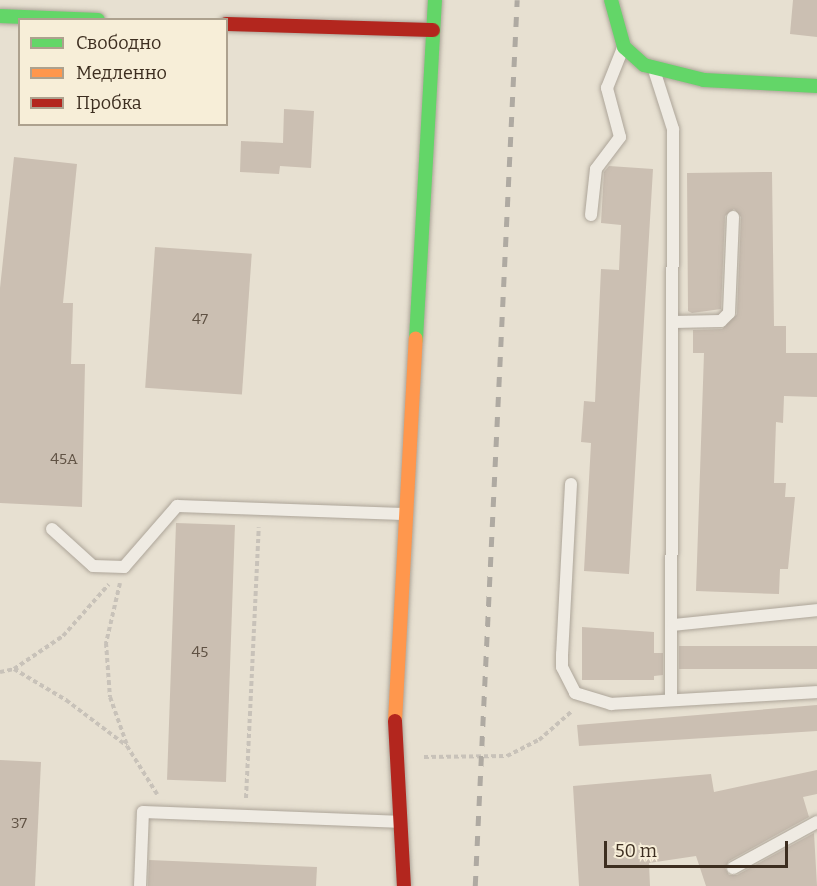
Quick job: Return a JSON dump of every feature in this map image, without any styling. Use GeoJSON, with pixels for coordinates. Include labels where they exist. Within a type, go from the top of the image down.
{"type":"FeatureCollection","features":[{"type":"Feature","properties":{"kind":"main road"},"geometry":{"type":"LineString","coordinates":[[404,886],[398,822],[395,717],[404,514],[435,0]]}},
{"type":"Feature","properties":{"kind":"main road"},"geometry":{"type":"LineString","coordinates":[[611,0],[624,47],[630,57],[654,69],[704,80],[817,86]]}},
{"type":"Feature","properties":{"kind":"main road"},"geometry":{"type":"LineString","coordinates":[[0,16],[49,18]]}},
{"type":"Feature","properties":{"kind":"main road"},"geometry":{"type":"LineString","coordinates":[[228,24],[433,30]]}},
{"type":"Feature","properties":{"kind":"lane"},"geometry":{"type":"LineString","coordinates":[[591,215],[596,169],[620,137],[607,88],[624,47]]}},
{"type":"Feature","properties":{"kind":"lane"},"geometry":{"type":"LineString","coordinates":[[654,69],[673,129],[671,699]]}},
{"type":"Feature","properties":{"kind":"lane"},"geometry":{"type":"LineString","coordinates":[[673,322],[726,318],[733,217]]}},
{"type":"Feature","properties":{"kind":"lane"},"geometry":{"type":"LineString","coordinates":[[571,484],[562,667],[575,693],[595,701],[817,692]]}},
{"type":"Feature","properties":{"kind":"lane"},"geometry":{"type":"LineString","coordinates":[[52,529],[93,566],[124,567],[177,506],[404,514]]}},
{"type":"Feature","properties":{"kind":"lane"},"geometry":{"type":"LineString","coordinates":[[673,625],[817,610]]}},
{"type":"Feature","properties":{"kind":"lane"},"geometry":{"type":"LineString","coordinates":[[140,886],[142,812],[398,822]]}},
{"type":"Feature","properties":{"kind":"lane"},"geometry":{"type":"LineString","coordinates":[[733,867],[817,822]]}},
{"type":"Feature","properties":{"kind":"path"},"geometry":{"type":"LineString","coordinates":[[245,816],[260,508]]}},
{"type":"Feature","properties":{"kind":"path"},"geometry":{"type":"LineString","coordinates":[[0,672],[14,669],[63,636],[124,567]]}},
{"type":"Feature","properties":{"kind":"path"},"geometry":{"type":"LineString","coordinates":[[124,567],[106,643],[110,697],[127,746],[168,813]]}},
{"type":"Feature","properties":{"kind":"path"},"geometry":{"type":"LineString","coordinates":[[14,669],[66,700],[127,746]]}},
{"type":"Feature","properties":{"kind":"path"},"geometry":{"type":"LineString","coordinates":[[423,757],[507,756],[539,740],[572,710],[595,701]]}},
{"type":"Feature","properties":{"kind":"building"},"geometry":{"type":"Polygon","coordinates":[[[793,0],[817,0],[817,37],[790,34],[793,0]]]}},
{"type":"Feature","properties":{"kind":"building"},"geometry":{"type":"Polygon","coordinates":[[[284,109],[314,111],[311,168],[280,166],[279,174],[240,172],[241,141],[283,143],[284,109]]]}},
{"type":"Feature","properties":{"kind":"building"},"geometry":{"type":"Polygon","coordinates":[[[14,157],[77,164],[63,303],[73,303],[71,364],[85,364],[82,507],[0,503],[0,288],[14,157]]]}},
{"type":"Feature","properties":{"kind":"building"},"geometry":{"type":"Polygon","coordinates":[[[609,166],[653,169],[629,574],[584,571],[591,443],[581,442],[584,401],[595,402],[601,269],[619,270],[621,225],[601,223],[604,172],[609,166]]]}},
{"type":"Feature","properties":{"kind":"building"},"geometry":{"type":"Polygon","coordinates":[[[772,172],[774,326],[786,326],[786,353],[817,353],[817,397],[784,396],[783,423],[776,422],[774,483],[786,483],[785,497],[795,497],[788,569],[780,569],[779,594],[696,591],[704,353],[693,353],[693,330],[722,329],[737,314],[741,217],[734,209],[725,216],[721,309],[692,313],[688,311],[687,173],[772,172]]]}},
{"type":"Feature","properties":{"kind":"building"},"geometry":{"type":"Polygon","coordinates":[[[155,247],[252,254],[242,394],[145,388],[155,247]]]}},
{"type":"Feature","properties":{"kind":"building"},"geometry":{"type":"Polygon","coordinates":[[[176,523],[235,525],[226,782],[167,780],[176,523]]]}},
{"type":"Feature","properties":{"kind":"building"},"geometry":{"type":"Polygon","coordinates":[[[582,627],[654,632],[654,653],[663,653],[663,675],[654,676],[654,680],[582,680],[582,627]]]}},
{"type":"Feature","properties":{"kind":"building"},"geometry":{"type":"Polygon","coordinates":[[[679,646],[817,646],[817,669],[679,669],[679,646]]]}},
{"type":"Feature","properties":{"kind":"building"},"geometry":{"type":"Polygon","coordinates":[[[817,705],[817,731],[579,746],[577,725],[817,705]]]}},
{"type":"Feature","properties":{"kind":"building"},"geometry":{"type":"Polygon","coordinates":[[[0,760],[41,762],[35,886],[0,886],[0,760]]]}},
{"type":"Feature","properties":{"kind":"building"},"geometry":{"type":"Polygon","coordinates":[[[817,770],[817,794],[803,797],[809,817],[729,861],[725,868],[729,875],[737,875],[814,833],[817,886],[706,886],[696,856],[649,863],[650,886],[579,886],[573,786],[711,774],[714,792],[817,770]]]}},
{"type":"Feature","properties":{"kind":"building"},"geometry":{"type":"Polygon","coordinates":[[[149,860],[317,867],[316,886],[148,886],[149,860]]]}},
{"type":"Feature","properties":{"kind":"railway"},"geometry":{"type":"LineString","coordinates":[[475,886],[517,0]]}},
{"type":"Feature","properties":{"kind":"traffic: fast"},"geometry":{"type":"LineString","coordinates":[[416,339],[435,0]]}},
{"type":"Feature","properties":{"kind":"traffic: fast"},"geometry":{"type":"LineString","coordinates":[[611,0],[624,47],[644,65],[704,80],[817,86]]}},
{"type":"Feature","properties":{"kind":"traffic: fast"},"geometry":{"type":"LineString","coordinates":[[0,16],[49,18]]}},
{"type":"Feature","properties":{"kind":"traffic: slow"},"geometry":{"type":"LineString","coordinates":[[395,721],[416,339]]}},
{"type":"Feature","properties":{"kind":"traffic: jam"},"geometry":{"type":"LineString","coordinates":[[228,24],[433,30]]}},
{"type":"Feature","properties":{"kind":"traffic: jam"},"geometry":{"type":"LineString","coordinates":[[395,721],[404,886]]}}]}
